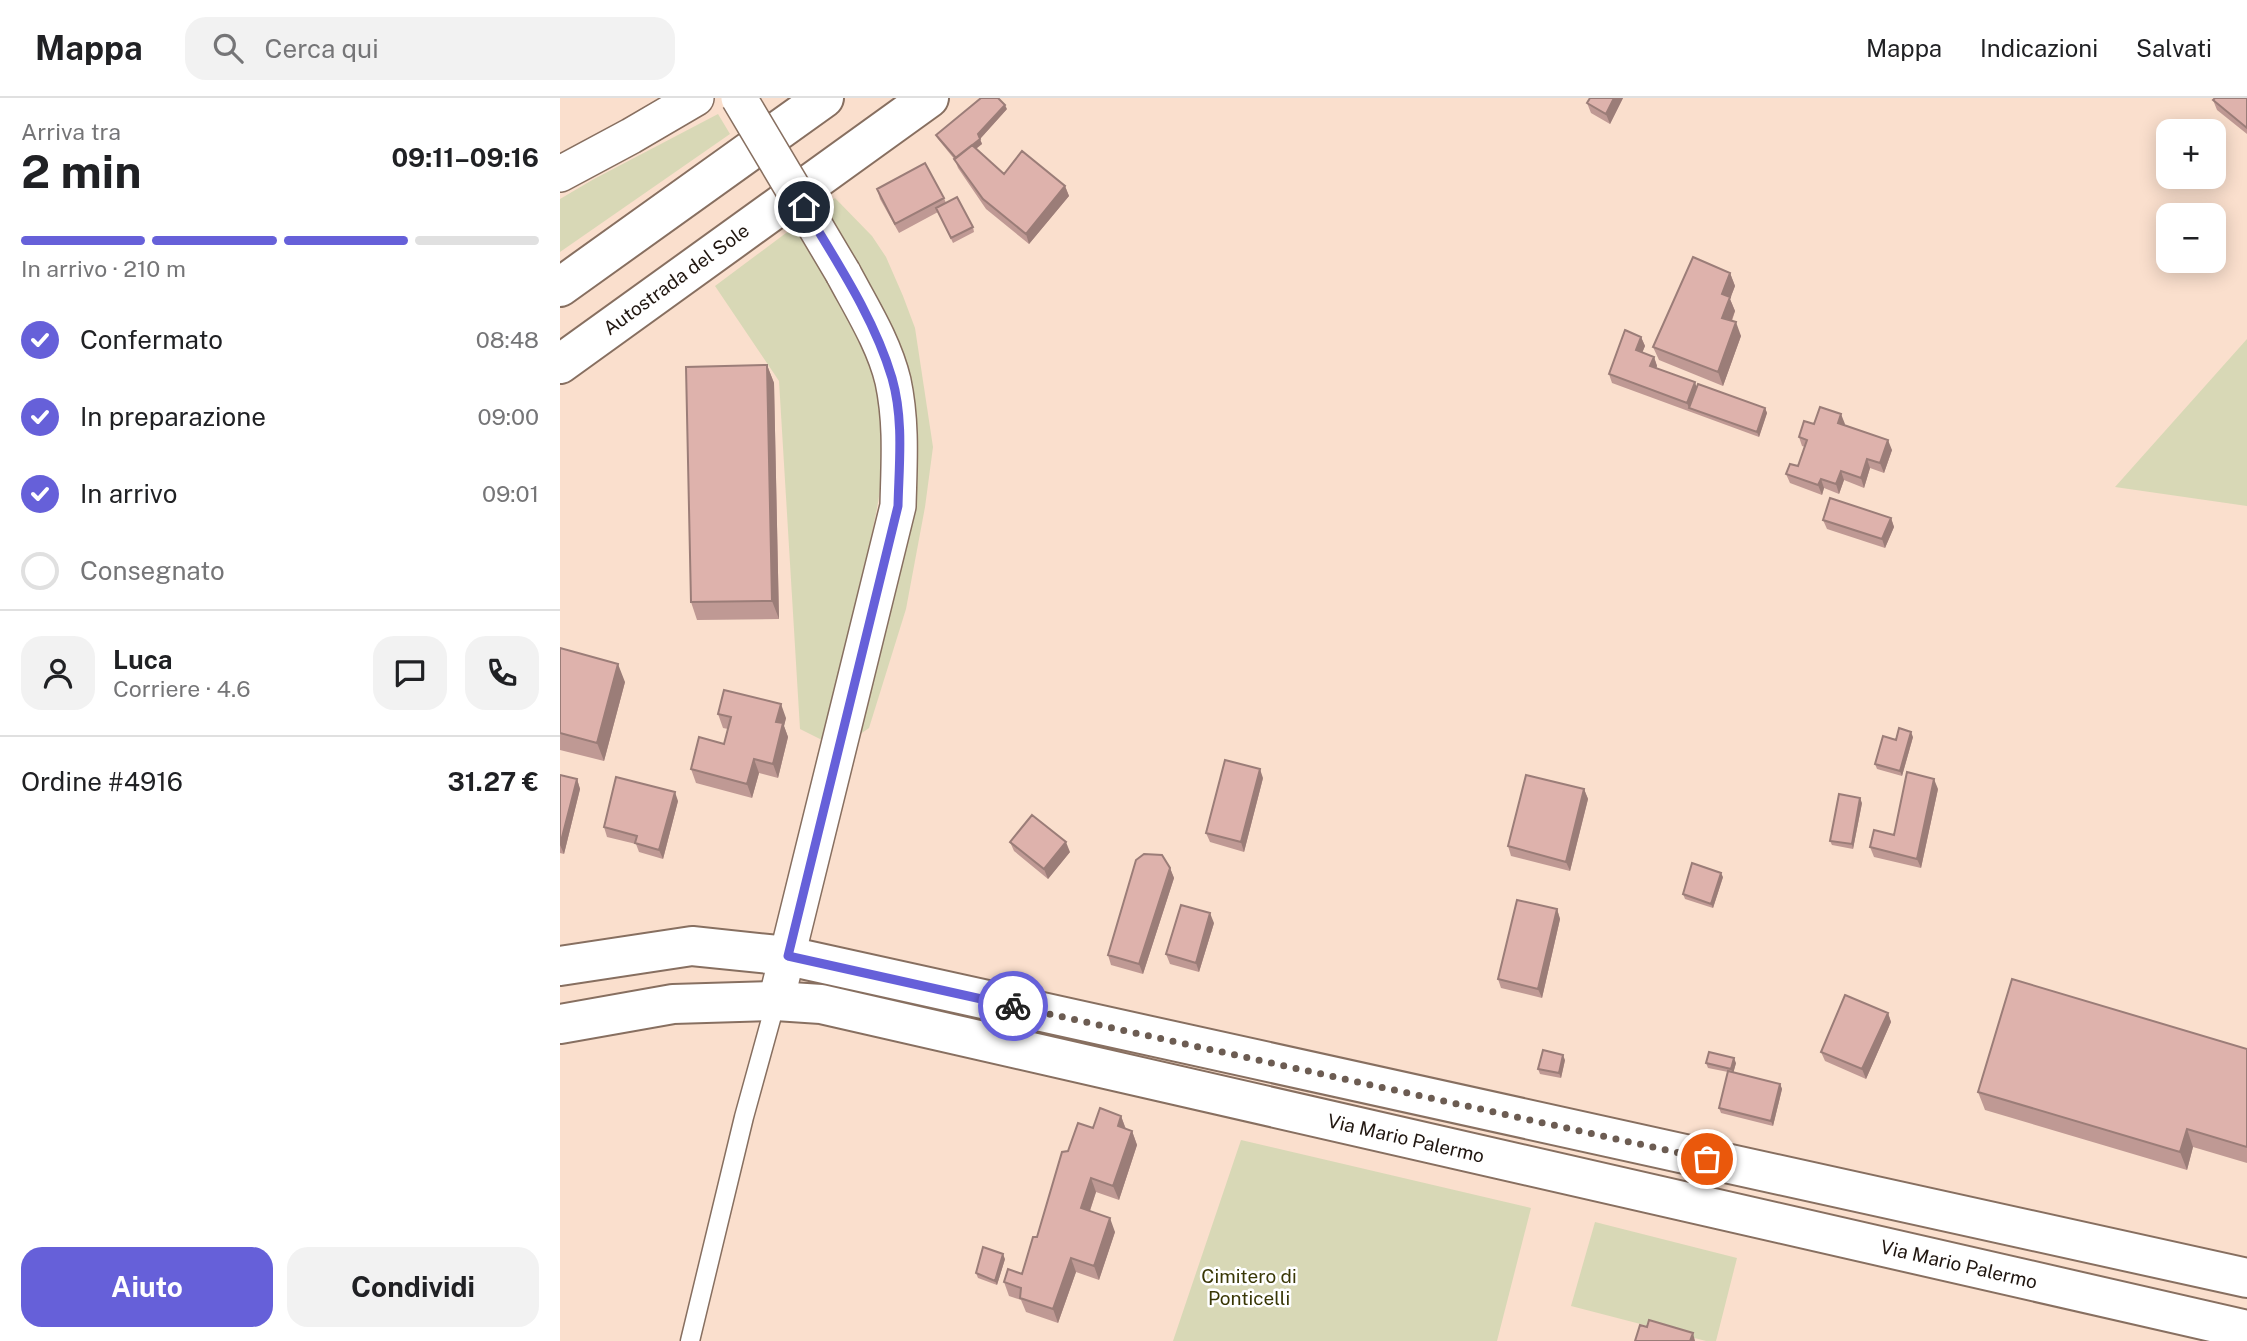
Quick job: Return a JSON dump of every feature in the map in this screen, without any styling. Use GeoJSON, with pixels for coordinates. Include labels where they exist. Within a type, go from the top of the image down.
{"type":"FeatureCollection","features":[{"type":"Feature","properties":{"kind":"main road"},"geometry":{"type":"LineString","coordinates":[[560,287],[824,98]]}},
{"type":"Feature","properties":{"kind":"main road","name":"Autostrada del Sole"},"geometry":{"type":"LineString","coordinates":[[560,364],[929,98]]}},
{"type":"Feature","properties":{"kind":"main road"},"geometry":{"type":"LineString","coordinates":[[560,966],[692,946],[788,956],[2247,1278]]}},
{"type":"Feature","properties":{"kind":"main road","name":"Via Mario Palermo"},"geometry":{"type":"LineString","coordinates":[[560,1024],[673,1004],[776,1001],[821,1004],[2247,1330]]}},
{"type":"Feature","properties":{"kind":"street"},"geometry":{"type":"LineString","coordinates":[[560,174],[696,98]]}},
{"type":"Feature","properties":{"kind":"street"},"geometry":{"type":"LineString","coordinates":[[739,98],[843,273],[878,339],[892,380],[900,434],[898,506],[776,1001]]}},
{"type":"Feature","properties":{"kind":"lane"},"geometry":{"type":"LineString","coordinates":[[690,1341],[744,1117],[776,1001]]}},
{"type":"Feature","properties":{"kind":"green space"},"geometry":{"type":"Polygon","coordinates":[[[718,114],[730,134],[560,252],[560,199],[718,114]]]}},
{"type":"Feature","properties":{"kind":"green space"},"geometry":{"type":"Polygon","coordinates":[[[835,198],[872,236],[886,257],[903,296],[915,328],[933,447],[906,609],[869,728],[856,737],[909,513],[916,453],[915,423],[911,393],[896,341],[867,282],[823,207],[835,198]]]}},
{"type":"Feature","properties":{"kind":"green space"},"geometry":{"type":"Polygon","coordinates":[[[794,227],[839,299],[859,337],[874,376],[883,433],[881,487],[876,513],[822,740],[800,729],[779,381],[715,286],[794,227]]]}},
{"type":"Feature","properties":{"kind":"green space"},"geometry":{"type":"Polygon","coordinates":[[[2247,339],[2247,506],[2115,487],[2247,339]]]}},
{"type":"Feature","properties":{"kind":"green space","name":"Cimitero di Ponticelli"},"geometry":{"type":"Polygon","coordinates":[[[1241,1140],[1531,1208],[1497,1341],[1173,1341],[1241,1140]]]}},
{"type":"Feature","properties":{"kind":"green space"},"geometry":{"type":"Polygon","coordinates":[[[1595,1222],[1737,1258],[1716,1341],[1706,1341],[1571,1306],[1595,1222]]]}},
{"type":"Feature","properties":{"kind":"building"},"geometry":{"type":"Polygon","coordinates":[[[981,98],[998,98],[1005,105],[978,134],[980,139],[956,158],[936,135],[981,98]]]}},
{"type":"Feature","properties":{"kind":"building"},"geometry":{"type":"Polygon","coordinates":[[[1590,98],[1614,98],[1606,114],[1587,103],[1590,98]]]}},
{"type":"Feature","properties":{"kind":"building"},"geometry":{"type":"Polygon","coordinates":[[[2247,98],[2247,128],[2213,100],[2247,98]]]}},
{"type":"Feature","properties":{"kind":"building"},"geometry":{"type":"Polygon","coordinates":[[[972,145],[1004,174],[1022,151],[1065,186],[1026,234],[983,199],[954,159],[972,145]]]}},
{"type":"Feature","properties":{"kind":"building"},"geometry":{"type":"Polygon","coordinates":[[[925,163],[944,198],[895,224],[877,189],[925,163]]]}},
{"type":"Feature","properties":{"kind":"building"},"geometry":{"type":"Polygon","coordinates":[[[957,197],[973,227],[951,238],[936,208],[957,197]]]}},
{"type":"Feature","properties":{"kind":"building"},"geometry":{"type":"Polygon","coordinates":[[[1693,257],[1730,273],[1722,294],[1730,297],[1722,318],[1736,322],[1718,372],[1653,347],[1693,257]]]}},
{"type":"Feature","properties":{"kind":"building"},"geometry":{"type":"Polygon","coordinates":[[[1625,330],[1641,337],[1636,350],[1654,357],[1650,366],[1695,382],[1687,403],[1609,374],[1625,330]]]}},
{"type":"Feature","properties":{"kind":"building"},"geometry":{"type":"Polygon","coordinates":[[[767,365],[772,601],[691,602],[686,367],[767,365]]]}},
{"type":"Feature","properties":{"kind":"building"},"geometry":{"type":"Polygon","coordinates":[[[1698,384],[1765,408],[1757,432],[1689,408],[1698,384]]]}},
{"type":"Feature","properties":{"kind":"building"},"geometry":{"type":"Polygon","coordinates":[[[1820,407],[1841,414],[1838,423],[1888,440],[1880,463],[1867,459],[1861,478],[1841,471],[1836,484],[1821,479],[1818,485],[1786,474],[1790,464],[1798,466],[1807,440],[1799,437],[1804,421],[1814,424],[1820,407]]]}},
{"type":"Feature","properties":{"kind":"building"},"geometry":{"type":"Polygon","coordinates":[[[1830,498],[1891,518],[1882,539],[1823,520],[1830,498]]]}},
{"type":"Feature","properties":{"kind":"building"},"geometry":{"type":"Polygon","coordinates":[[[560,648],[618,664],[597,743],[560,733],[560,648]]]}},
{"type":"Feature","properties":{"kind":"building"},"geometry":{"type":"Polygon","coordinates":[[[724,690],[781,704],[776,722],[783,723],[773,764],[754,759],[747,784],[691,769],[699,737],[724,744],[731,717],[718,714],[724,690]]]}},
{"type":"Feature","properties":{"kind":"building"},"geometry":{"type":"Polygon","coordinates":[[[1899,728],[1911,732],[1900,771],[1875,764],[1883,736],[1896,740],[1899,728]]]}},
{"type":"Feature","properties":{"kind":"building"},"geometry":{"type":"Polygon","coordinates":[[[1225,760],[1260,769],[1241,842],[1206,833],[1225,760]]]}},
{"type":"Feature","properties":{"kind":"building"},"geometry":{"type":"Polygon","coordinates":[[[1907,772],[1934,779],[1917,859],[1870,847],[1874,830],[1894,835],[1907,772]]]}},
{"type":"Feature","properties":{"kind":"building"},"geometry":{"type":"Polygon","coordinates":[[[560,775],[577,779],[560,845],[560,775]]]}},
{"type":"Feature","properties":{"kind":"building"},"geometry":{"type":"Polygon","coordinates":[[[1526,775],[1584,789],[1566,862],[1508,846],[1526,775]]]}},
{"type":"Feature","properties":{"kind":"building"},"geometry":{"type":"Polygon","coordinates":[[[616,777],[675,792],[659,850],[635,843],[637,836],[604,827],[616,777]]]}},
{"type":"Feature","properties":{"kind":"building"},"geometry":{"type":"Polygon","coordinates":[[[1839,794],[1860,798],[1852,844],[1830,841],[1839,794]]]}},
{"type":"Feature","properties":{"kind":"building"},"geometry":{"type":"Polygon","coordinates":[[[1032,815],[1066,842],[1044,869],[1010,842],[1032,815]]]}},
{"type":"Feature","properties":{"kind":"building"},"geometry":{"type":"Polygon","coordinates":[[[1144,854],[1162,855],[1170,868],[1139,964],[1108,955],[1136,860],[1144,854]]]}},
{"type":"Feature","properties":{"kind":"building"},"geometry":{"type":"Polygon","coordinates":[[[1692,863],[1721,873],[1711,904],[1683,894],[1692,863]]]}},
{"type":"Feature","properties":{"kind":"building"},"geometry":{"type":"Polygon","coordinates":[[[1517,900],[1557,909],[1538,989],[1498,979],[1517,900]]]}},
{"type":"Feature","properties":{"kind":"building"},"geometry":{"type":"Polygon","coordinates":[[[1181,905],[1210,913],[1196,963],[1166,954],[1181,905]]]}},
{"type":"Feature","properties":{"kind":"building"},"geometry":{"type":"Polygon","coordinates":[[[2012,979],[2247,1049],[2247,1147],[2187,1129],[2180,1152],[1978,1092],[2012,979]]]}},
{"type":"Feature","properties":{"kind":"building"},"geometry":{"type":"Polygon","coordinates":[[[1845,995],[1888,1013],[1862,1069],[1821,1052],[1845,995]]]}},
{"type":"Feature","properties":{"kind":"building"},"geometry":{"type":"Polygon","coordinates":[[[1543,1050],[1563,1055],[1559,1073],[1538,1069],[1543,1050]]]}},
{"type":"Feature","properties":{"kind":"building"},"geometry":{"type":"Polygon","coordinates":[[[1709,1052],[1734,1058],[1731,1069],[1706,1063],[1709,1052]]]}},
{"type":"Feature","properties":{"kind":"building"},"geometry":{"type":"Polygon","coordinates":[[[1728,1071],[1780,1084],[1771,1121],[1719,1108],[1728,1071]]]}},
{"type":"Feature","properties":{"kind":"building"},"geometry":{"type":"Polygon","coordinates":[[[1100,1108],[1121,1116],[1118,1126],[1132,1131],[1113,1186],[1091,1178],[1081,1208],[1110,1218],[1094,1266],[1071,1258],[1053,1309],[1020,1298],[1021,1288],[1004,1282],[1008,1269],[1022,1274],[1033,1237],[1037,1237],[1062,1152],[1068,1151],[1078,1123],[1093,1128],[1100,1108]]]}},
{"type":"Feature","properties":{"kind":"building"},"geometry":{"type":"Polygon","coordinates":[[[983,1247],[1003,1254],[995,1281],[976,1273],[983,1247]]]}},
{"type":"Feature","properties":{"kind":"building"},"geometry":{"type":"Polygon","coordinates":[[[1649,1320],[1693,1333],[1690,1341],[1635,1341],[1640,1325],[1647,1327],[1649,1320]]]}},
{"type":"Feature","properties":{"kind":"way so far"},"geometry":{"type":"LineString","coordinates":[[1013,1006],[1707,1159]]}},
{"type":"Feature","properties":{"kind":"route"},"geometry":{"type":"LineString","coordinates":[[804,207],[878,339],[892,380],[900,434],[898,506],[788,956],[1013,1006]]}}]}
